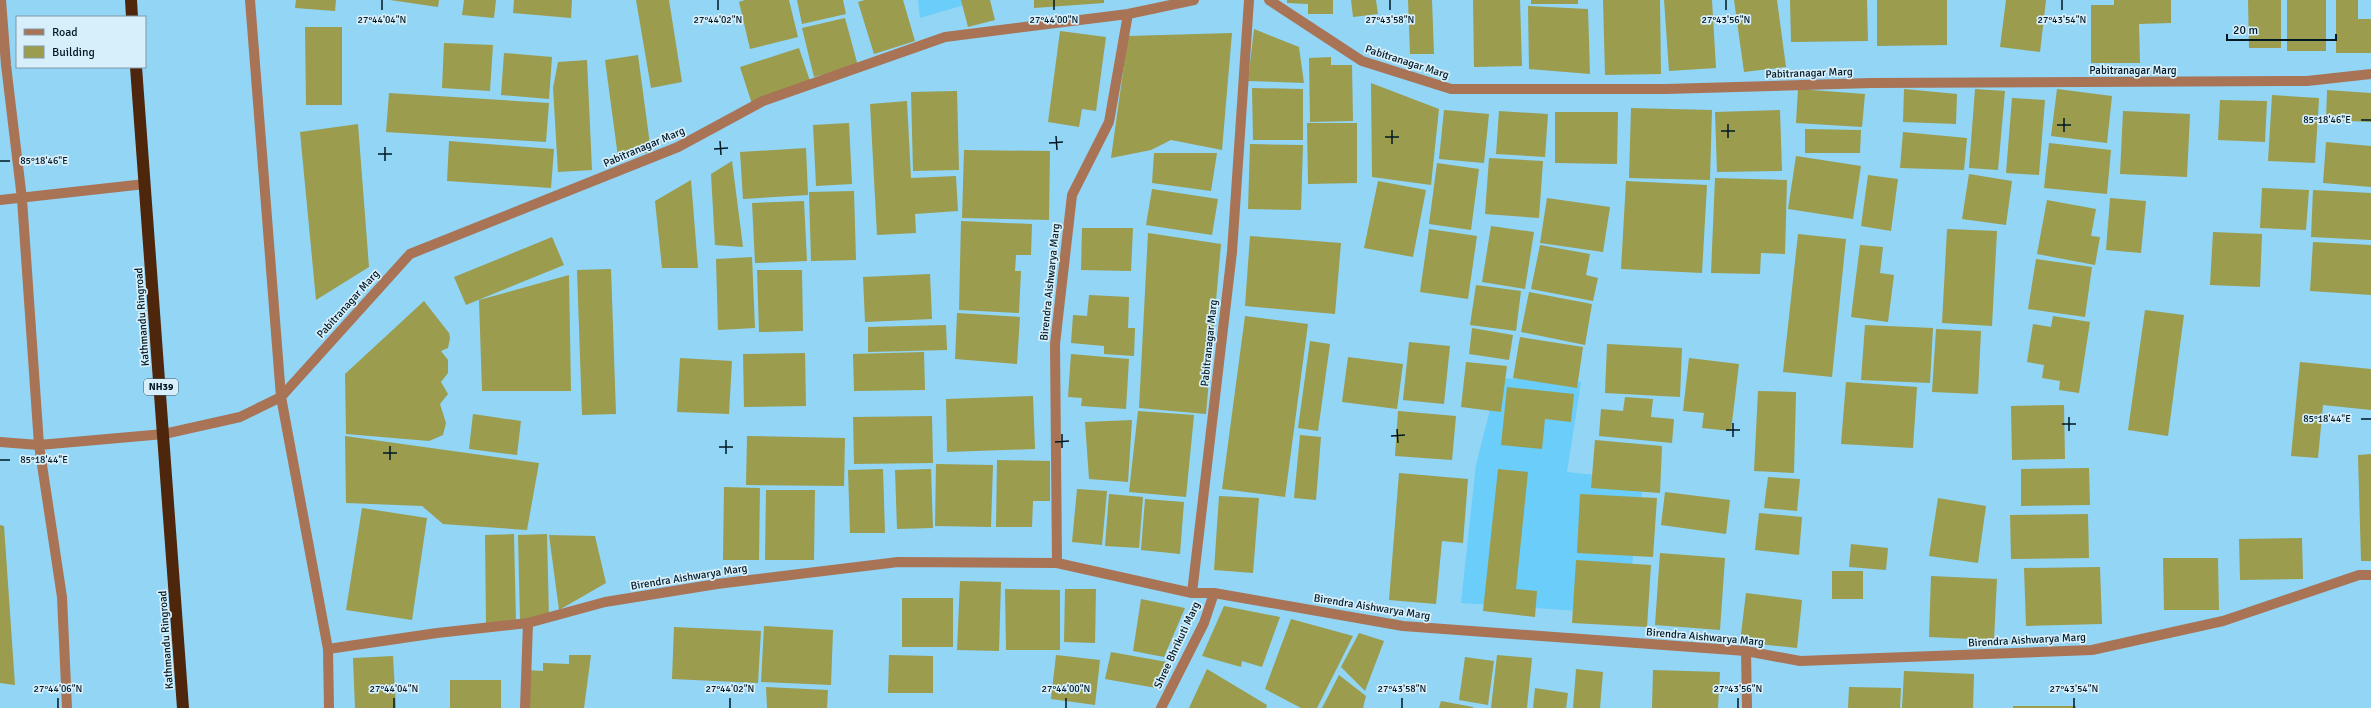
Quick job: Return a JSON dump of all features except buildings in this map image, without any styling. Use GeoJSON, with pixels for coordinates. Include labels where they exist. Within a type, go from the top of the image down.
{"type":"FeatureCollection","features":[{"type":"Feature","properties":{"kind":"highway"},"geometry":{"type":"LineString","coordinates":[[131,0],[132,16]]}},
{"type":"Feature","properties":{"kind":"highway","name":"Kathmandu Ringroad"},"geometry":{"type":"LineString","coordinates":[[136,68],[183,708]]}},
{"type":"Feature","properties":{"kind":"street"},"geometry":{"type":"LineString","coordinates":[[1,0],[6,65],[22,199],[39,445],[62,597],[67,708]]}},
{"type":"Feature","properties":{"kind":"street"},"geometry":{"type":"LineString","coordinates":[[250,0],[281,397],[328,649],[329,708]]}},
{"type":"Feature","properties":{"kind":"street","name":"Pabitranagar Marg"},"geometry":{"type":"LineString","coordinates":[[0,442],[39,445],[164,434],[240,417],[281,397],[410,254],[678,147],[763,101],[945,37],[1128,14],[1194,0]]}},
{"type":"Feature","properties":{"kind":"street","name":"Pabitranagar Marg"},"geometry":{"type":"LineString","coordinates":[[1192,593],[1232,252],[1249,0]]}},
{"type":"Feature","properties":{"kind":"street","name":"Pabitranagar Marg"},"geometry":{"type":"LineString","coordinates":[[1269,0],[1362,61],[1451,89],[1666,89],[1871,83],[2307,81],[2371,74]]}},
{"type":"Feature","properties":{"kind":"street","name":"Birendra Aishwarya Marg"},"geometry":{"type":"LineString","coordinates":[[1057,563],[1055,344],[1072,195],[1109,122],[1128,14]]}},
{"type":"Feature","properties":{"kind":"street"},"geometry":{"type":"LineString","coordinates":[[0,200],[22,199],[145,184]]}},
{"type":"Feature","properties":{"kind":"street","name":"Birendra Aishwarya Marg"},"geometry":{"type":"LineString","coordinates":[[328,649],[437,633],[528,623],[605,602],[717,584],[898,562],[1057,563],[1192,593],[1214,593],[1403,626],[1746,651],[1800,660],[2092,650],[2223,621],[2359,575],[2371,575]]}},
{"type":"Feature","properties":{"kind":"street","name":"Shree Bhrikuti Marg"},"geometry":{"type":"LineString","coordinates":[[1161,708],[1204,622],[1214,593]]}},
{"type":"Feature","properties":{"kind":"street"},"geometry":{"type":"LineString","coordinates":[[524,708],[528,623]]}},
{"type":"Feature","properties":{"kind":"street"},"geometry":{"type":"LineString","coordinates":[[1746,651],[1747,708]]}},
{"type":"Feature","properties":{"kind":"shaded area"},"geometry":{"type":"Polygon","coordinates":[[[918,0],[981,0],[920,18],[918,0]]]}},
{"type":"Feature","properties":{"kind":"shaded area"},"geometry":{"type":"Polygon","coordinates":[[[1498,378],[1581,382],[1567,472],[1644,480],[1625,614],[1461,603],[1476,465],[1498,378]]]}}]}
